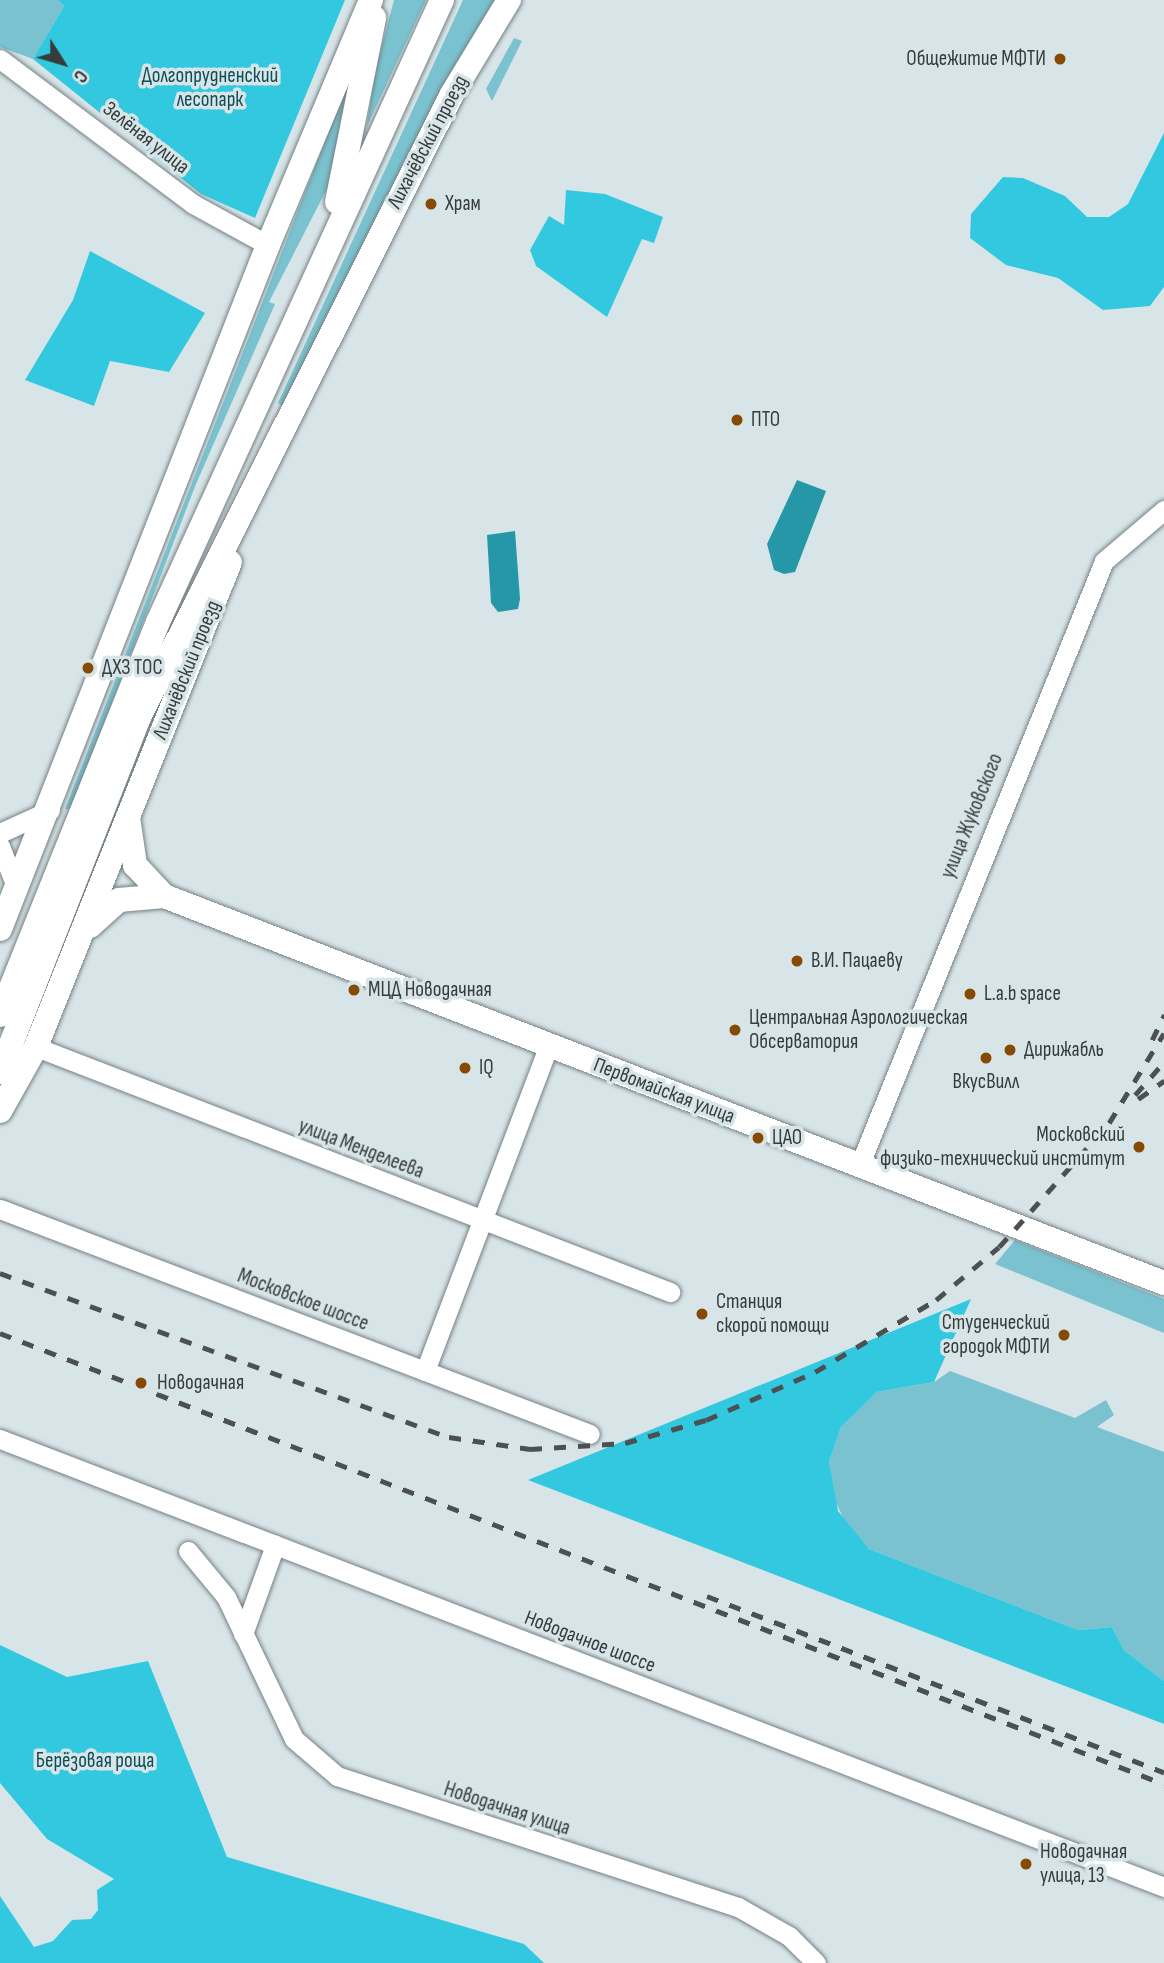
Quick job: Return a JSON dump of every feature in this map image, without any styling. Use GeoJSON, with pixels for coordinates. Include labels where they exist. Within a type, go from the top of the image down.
{"type":"FeatureCollection","features":[{"type":"Feature","properties":{"kind":"main road"},"geometry":{"type":"LineString","coordinates":[[0,929],[51,810],[268,245],[371,0]]}},
{"type":"Feature","properties":{"kind":"main road"},"geometry":{"type":"LineString","coordinates":[[321,266],[357,128],[378,0]]}},
{"type":"Feature","properties":{"kind":"main road","name":"Лихачёвский проезд"},"geometry":{"type":"LineString","coordinates":[[96,799],[199,529],[442,0]]}},
{"type":"Feature","properties":{"kind":"main road","name":"Лихачёвский проезд"},"geometry":{"type":"LineString","coordinates":[[96,799],[452,94],[509,0]]}},
{"type":"Feature","properties":{"kind":"main road","name":"Лихачёвский проезд"},"geometry":{"type":"LineString","coordinates":[[138,719],[282,352]]}},
{"type":"Feature","properties":{"kind":"main road","name":"Лихачёвский проезд"},"geometry":{"type":"LineString","coordinates":[[80,941],[296,399]]}},
{"type":"Feature","properties":{"kind":"main road"},"geometry":{"type":"LineString","coordinates":[[0,1072],[11,1008],[96,799]]}},
{"type":"Feature","properties":{"kind":"main road"},"geometry":{"type":"LineString","coordinates":[[128,817],[135,865],[164,896]]}},
{"type":"Feature","properties":{"kind":"main road"},"geometry":{"type":"LineString","coordinates":[[0,1111],[36,1048],[80,941],[106,906],[164,896]]}},
{"type":"Feature","properties":{"kind":"main road","name":"Первомайская улица"},"geometry":{"type":"LineString","coordinates":[[164,896],[548,1047],[860,1164],[1164,1283]]}},
{"type":"Feature","properties":{"kind":"street","name":"Зелёная улица"},"geometry":{"type":"LineString","coordinates":[[0,60],[193,204],[268,245]]}},
{"type":"Feature","properties":{"kind":"street","name":"улица Жуковского"},"geometry":{"type":"LineString","coordinates":[[860,1164],[1104,561],[1164,510]]}},
{"type":"Feature","properties":{"kind":"street"},"geometry":{"type":"LineString","coordinates":[[0,832],[51,810]]}},
{"type":"Feature","properties":{"kind":"street"},"geometry":{"type":"LineString","coordinates":[[0,846],[17,889]]}},
{"type":"Feature","properties":{"kind":"street"},"geometry":{"type":"LineString","coordinates":[[425,1371],[548,1047]]}},
{"type":"Feature","properties":{"kind":"street","name":"улица Менделеева"},"geometry":{"type":"LineString","coordinates":[[36,1048],[670,1292]]}},
{"type":"Feature","properties":{"kind":"street","name":"Московское шоссе"},"geometry":{"type":"LineString","coordinates":[[0,1209],[590,1434]]}},
{"type":"Feature","properties":{"kind":"street","name":"Новодачное шоссе"},"geometry":{"type":"LineString","coordinates":[[0,1439],[1164,1887]]}},
{"type":"Feature","properties":{"kind":"street"},"geometry":{"type":"LineString","coordinates":[[243,1634],[275,1545]]}},
{"type":"Feature","properties":{"kind":"street","name":"Новодачная улица"},"geometry":{"type":"LineString","coordinates":[[188,1551],[215,1579],[294,1739],[337,1776],[738,1907],[789,1936],[816,1963]]}},
{"type":"Feature","properties":{"kind":"shaded area"},"geometry":{"type":"Polygon","coordinates":[[[0,0],[58,0],[64,6],[33,59],[0,47],[0,0]]]}},
{"type":"Feature","properties":{"kind":"shaded area"},"geometry":{"type":"Polygon","coordinates":[[[394,0],[426,0],[367,126],[375,72],[394,0]]]}},
{"type":"Feature","properties":{"kind":"shaded area"},"geometry":{"type":"Polygon","coordinates":[[[463,0],[497,0],[282,406],[278,403],[463,0]]]}},
{"type":"Feature","properties":{"kind":"shaded area"},"geometry":{"type":"Polygon","coordinates":[[[514,38],[522,41],[492,101],[486,89],[514,38]]]}},
{"type":"Feature","properties":{"kind":"shaded area"},"geometry":{"type":"Polygon","coordinates":[[[359,54],[336,171],[269,302],[275,304],[196,484],[71,809],[65,809],[359,54]]]}},
{"type":"Feature","properties":{"kind":"shaded area"},"geometry":{"type":"Polygon","coordinates":[[[797,480],[826,491],[795,572],[784,574],[774,570],[767,544],[797,480]]]}},
{"type":"Feature","properties":{"kind":"shaded area"},"geometry":{"type":"Polygon","coordinates":[[[515,531],[520,599],[518,609],[498,612],[491,603],[487,535],[515,531]]]}},
{"type":"Feature","properties":{"kind":"shaded area"},"geometry":{"type":"Polygon","coordinates":[[[1015,1240],[1164,1299],[1164,1333],[995,1264],[1015,1240]]]}},
{"type":"Feature","properties":{"kind":"shaded area"},"geometry":{"type":"Polygon","coordinates":[[[950,1371],[1075,1418],[1106,1400],[1114,1415],[1097,1427],[1164,1452],[1164,1681],[1124,1650],[1112,1627],[1078,1630],[869,1549],[845,1522],[833,1496],[829,1462],[841,1427],[877,1392],[934,1382],[950,1371]]]}},
{"type":"Feature","properties":{"kind":"green space","name":"Долгопрудненский лесопарк"},"geometry":{"type":"Polygon","coordinates":[[[58,0],[345,0],[255,218],[201,194],[33,59],[64,6],[58,0]]]}},
{"type":"Feature","properties":{"kind":"green space"},"geometry":{"type":"Polygon","coordinates":[[[1164,133],[1164,287],[1150,306],[1103,310],[1058,278],[1006,265],[970,238],[971,214],[1003,177],[1023,178],[1065,196],[1087,217],[1109,217],[1128,204],[1164,133]]]}},
{"type":"Feature","properties":{"kind":"green space"},"geometry":{"type":"Polygon","coordinates":[[[566,190],[605,194],[663,217],[654,243],[642,239],[607,317],[536,266],[530,250],[549,216],[564,225],[566,190]]]}},
{"type":"Feature","properties":{"kind":"green space"},"geometry":{"type":"Polygon","coordinates":[[[90,251],[205,313],[169,372],[110,361],[94,406],[25,380],[73,300],[90,251]]]}},
{"type":"Feature","properties":{"kind":"green space"},"geometry":{"type":"Polygon","coordinates":[[[971,1299],[934,1382],[877,1392],[841,1427],[829,1462],[838,1511],[869,1549],[1078,1630],[1112,1627],[1124,1650],[1164,1681],[1164,1724],[528,1480],[971,1299]]]}},
{"type":"Feature","properties":{"kind":"green space","name":"Берёзовая роща"},"geometry":{"type":"Polygon","coordinates":[[[0,1645],[67,1677],[148,1661],[227,1857],[524,1944],[544,1963],[0,1963],[0,1896],[34,1947],[53,1941],[72,1920],[91,1919],[98,1910],[97,1890],[114,1879],[47,1839],[0,1783],[0,1645]]]}},
{"type":"Feature","properties":{"kind":"railway"},"geometry":{"type":"LineString","coordinates":[[1152,1040],[1164,1015]]}},
{"type":"Feature","properties":{"kind":"railway"},"geometry":{"type":"LineString","coordinates":[[0,1273],[449,1437],[530,1449],[625,1443],[706,1420],[815,1372],[936,1300],[999,1247],[1109,1123],[1164,1033]]}},
{"type":"Feature","properties":{"kind":"railway"},"geometry":{"type":"LineString","coordinates":[[1135,1095],[1164,1062]]}},
{"type":"Feature","properties":{"kind":"railway"},"geometry":{"type":"LineString","coordinates":[[1138,1099],[1164,1081]]}},
{"type":"Feature","properties":{"kind":"railway"},"geometry":{"type":"LineString","coordinates":[[0,1333],[1164,1784]]}},
{"type":"Feature","properties":{"kind":"railway"},"geometry":{"type":"LineString","coordinates":[[707,1596],[1164,1772]]}},
{"type":"Feature","properties":{"kind":"place","name":"Общежитие МФТИ"},"geometry":{"type":"Point","coordinates":[1060,59]}},
{"type":"Feature","properties":{"kind":"place","name":"Храм"},"geometry":{"type":"Point","coordinates":[431,204]}},
{"type":"Feature","properties":{"kind":"place","name":"ПТО"},"geometry":{"type":"Point","coordinates":[737,420]}},
{"type":"Feature","properties":{"kind":"place","name":"ДХЗ ТОС"},"geometry":{"type":"Point","coordinates":[88,668]}},
{"type":"Feature","properties":{"kind":"place","name":"В.И. Пацаеву"},"geometry":{"type":"Point","coordinates":[797,961]}},
{"type":"Feature","properties":{"kind":"place","name":"МЦД Новодачная"},"geometry":{"type":"Point","coordinates":[354,990]}},
{"type":"Feature","properties":{"kind":"place","name":"L.a.b space"},"geometry":{"type":"Point","coordinates":[970,994]}},
{"type":"Feature","properties":{"kind":"place","name":"Центральная Аэрологическая Обсерватория"},"geometry":{"type":"Point","coordinates":[735,1030]}},
{"type":"Feature","properties":{"kind":"place","name":"Дирижабль"},"geometry":{"type":"Point","coordinates":[1010,1050]}},
{"type":"Feature","properties":{"kind":"place","name":"ВкусВилл"},"geometry":{"type":"Point","coordinates":[986,1058]}},
{"type":"Feature","properties":{"kind":"place","name":"IQ"},"geometry":{"type":"Point","coordinates":[465,1068]}},
{"type":"Feature","properties":{"kind":"place","name":"ЦАО"},"geometry":{"type":"Point","coordinates":[758,1138]}},
{"type":"Feature","properties":{"kind":"place","name":"Московский физико-технический институт"},"geometry":{"type":"Point","coordinates":[1139,1147]}},
{"type":"Feature","properties":{"kind":"place","name":"Станция скорой помощи"},"geometry":{"type":"Point","coordinates":[702,1314]}},
{"type":"Feature","properties":{"kind":"place","name":"Студенческий городок МФТИ"},"geometry":{"type":"Point","coordinates":[1064,1335]}},
{"type":"Feature","properties":{"kind":"place","name":"Новодачная"},"geometry":{"type":"Point","coordinates":[141,1383]}},
{"type":"Feature","properties":{"kind":"place","name":"Новодачная улица, 13"},"geometry":{"type":"Point","coordinates":[1026,1864]}}]}
